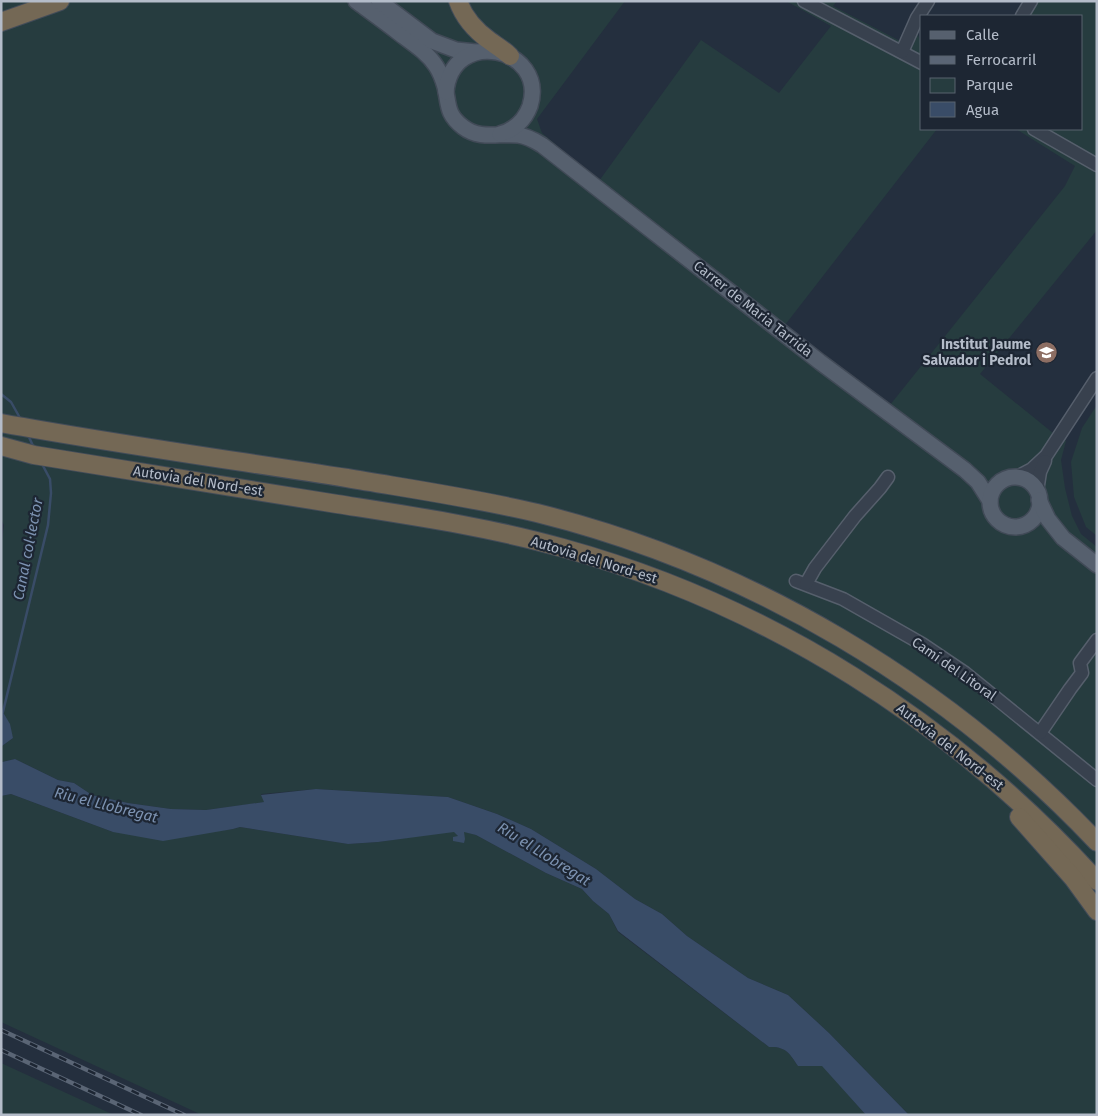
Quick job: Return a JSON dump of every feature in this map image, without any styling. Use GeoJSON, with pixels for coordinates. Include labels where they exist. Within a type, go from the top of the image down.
{"type":"FeatureCollection","features":[{"type":"Feature","properties":{"kind":"highway"},"geometry":{"type":"LineString","coordinates":[[1,13],[53,1]]}},
{"type":"Feature","properties":{"kind":"highway"},"geometry":{"type":"LineString","coordinates":[[1,22],[60,1]]}},
{"type":"Feature","properties":{"kind":"highway"},"geometry":{"type":"LineString","coordinates":[[458,1],[460,8],[473,26],[510,56]]}},
{"type":"Feature","properties":{"kind":"highway","name":"Autovia del Nord-est"},"geometry":{"type":"LineString","coordinates":[[1,423],[445,494],[537,513],[606,533],[672,556],[747,588],[817,624],[864,651],[916,685],[989,740],[1062,806],[1097,842]]}},
{"type":"Feature","properties":{"kind":"highway","name":"Autovia del Nord-est"},"geometry":{"type":"LineString","coordinates":[[1,446],[34,455],[456,523],[564,548],[607,561],[687,590],[763,625],[810,650],[897,705],[970,760],[1047,828],[1097,881]]}},
{"type":"Feature","properties":{"kind":"highway"},"geometry":{"type":"LineString","coordinates":[[1,452],[34,455]]}},
{"type":"Feature","properties":{"kind":"highway"},"geometry":{"type":"LineString","coordinates":[[989,740],[1030,769],[1097,825]]}},
{"type":"Feature","properties":{"kind":"highway"},"geometry":{"type":"LineString","coordinates":[[970,760],[1073,878],[1097,911]]}},
{"type":"Feature","properties":{"kind":"main road"},"geometry":{"type":"LineString","coordinates":[[356,1],[425,52],[436,67],[446,92]]}},
{"type":"Feature","properties":{"kind":"main road"},"geometry":{"type":"LineString","coordinates":[[379,1],[432,41],[456,50],[476,52]]}},
{"type":"Feature","properties":{"kind":"main road"},"geometry":{"type":"LineString","coordinates":[[496,51],[510,56],[522,66],[530,79],[532,95],[528,110],[517,126],[507,132],[482,136],[462,127],[451,113],[446,101],[448,79],[455,67],[464,58],[476,52],[496,51]]}},
{"type":"Feature","properties":{"kind":"main road"},"geometry":{"type":"LineString","coordinates":[[528,110],[533,129],[542,145]]}},
{"type":"Feature","properties":{"kind":"main road"},"geometry":{"type":"LineString","coordinates":[[500,134],[519,135],[542,145]]}},
{"type":"Feature","properties":{"kind":"main road","name":"Carrer de Maria Tarrida"},"geometry":{"type":"LineString","coordinates":[[542,145],[820,362],[966,470],[978,482],[990,500]]}},
{"type":"Feature","properties":{"kind":"main road","name":"Carrer de Maria Tarrida"},"geometry":{"type":"LineString","coordinates":[[966,470],[987,477],[1012,478]]}},
{"type":"Feature","properties":{"kind":"main road"},"geometry":{"type":"LineString","coordinates":[[1063,538],[1040,529],[1008,526],[998,521],[991,512],[990,500],[994,487],[1001,481],[1012,478],[1024,479],[1030,482],[1048,519],[1063,538],[1097,565]]}},
{"type":"Feature","properties":{"kind":"main road"},"geometry":{"type":"LineString","coordinates":[[1018,527],[1027,524],[1034,517],[1038,509],[1038,496]]}},
{"type":"Feature","properties":{"kind":"street"},"geometry":{"type":"LineString","coordinates":[[804,1],[920,62]]}},
{"type":"Feature","properties":{"kind":"street"},"geometry":{"type":"LineString","coordinates":[[902,52],[917,18],[928,1]]}},
{"type":"Feature","properties":{"kind":"street"},"geometry":{"type":"LineString","coordinates":[[1023,15],[1032,1]]}},
{"type":"Feature","properties":{"kind":"street"},"geometry":{"type":"LineString","coordinates":[[1036,130],[1097,165]]}},
{"type":"Feature","properties":{"kind":"street"},"geometry":{"type":"LineString","coordinates":[[1012,478],[1032,469],[1046,456],[1097,378]]}},
{"type":"Feature","properties":{"kind":"street"},"geometry":{"type":"LineString","coordinates":[[1038,496],[1038,477],[1046,456]]}},
{"type":"Feature","properties":{"kind":"street","name":"Camí del Litoral"},"geometry":{"type":"LineString","coordinates":[[888,477],[815,568],[801,582],[843,599],[922,644],[965,673],[1097,780]]}},
{"type":"Feature","properties":{"kind":"street"},"geometry":{"type":"LineString","coordinates":[[1040,733],[1082,673],[1080,663],[1097,640]]}},
{"type":"Feature","properties":{"kind":"green space"},"geometry":{"type":"Polygon","coordinates":[[[1,1],[625,1],[537,119],[542,133],[599,181],[701,40],[779,93],[831,26],[786,1],[837,1],[833,6],[902,42],[915,29],[920,40],[920,130],[936,130],[785,325],[890,405],[1065,186],[1075,166],[1018,130],[1083,130],[1083,15],[1021,15],[1029,1],[1097,1],[1097,230],[980,374],[1053,433],[1066,441],[1061,460],[1072,516],[1081,534],[1097,547],[1097,1115],[909,1115],[829,1033],[788,995],[748,978],[687,936],[662,914],[635,899],[596,869],[531,829],[497,814],[448,797],[316,789],[261,794],[265,802],[206,810],[171,809],[128,803],[92,795],[74,783],[58,780],[15,759],[2,762],[2,746],[13,738],[4,715],[1,714],[1,548],[4,525],[1,519],[1,1]]]}},
{"type":"Feature","properties":{"kind":"green space"},"geometry":{"type":"Polygon","coordinates":[[[1097,405],[1097,536],[1086,527],[1074,497],[1071,462],[1082,428],[1097,405]]]}},
{"type":"Feature","properties":{"kind":"green space"},"geometry":{"type":"Polygon","coordinates":[[[11,794],[113,832],[209,832],[240,827],[348,844],[378,842],[454,831],[464,843],[463,831],[476,835],[546,873],[582,889],[609,914],[618,932],[769,1047],[784,1049],[798,1066],[822,1065],[866,1115],[202,1115],[1,1022],[1,796],[11,794]]]}},
{"type":"Feature","properties":{"kind":"green space"},"geometry":{"type":"Polygon","coordinates":[[[1,1063],[114,1115],[1,1115],[1,1063]]]}},
{"type":"Feature","properties":{"kind":"water","name":"Riu el Llobregat"},"geometry":{"type":"Polygon","coordinates":[[[1,714],[4,714],[10,724],[13,738],[2,746],[2,762],[15,759],[58,780],[74,783],[92,795],[128,803],[171,809],[206,810],[264,802],[261,795],[316,789],[448,797],[497,814],[531,829],[596,869],[635,899],[662,914],[687,936],[748,978],[788,995],[829,1033],[909,1115],[866,1115],[822,1066],[798,1066],[784,1049],[769,1047],[618,931],[609,914],[582,889],[546,873],[476,835],[464,832],[464,843],[453,841],[453,837],[458,836],[454,832],[348,844],[240,827],[163,841],[113,832],[11,794],[1,796],[1,714]]]}},
{"type":"Feature","properties":{"kind":"waterway","name":"Canal col·lector"},"geometry":{"type":"LineString","coordinates":[[1,394],[11,402],[20,418]]}},
{"type":"Feature","properties":{"kind":"waterway","name":"Canal col·lector"},"geometry":{"type":"LineString","coordinates":[[28,435],[34,448]]}},
{"type":"Feature","properties":{"kind":"waterway","name":"Canal col·lector"},"geometry":{"type":"LineString","coordinates":[[1,720],[48,525],[51,493],[50,479],[42,464]]}},
{"type":"Feature","properties":{"kind":"railway"},"geometry":{"type":"LineString","coordinates":[[1,1030],[184,1115]]}},
{"type":"Feature","properties":{"kind":"railway"},"geometry":{"type":"LineString","coordinates":[[1,1050],[141,1115]]}},
{"type":"Feature","properties":{"kind":"place","name":"Institut Jaume Salvador i Pedrol"},"geometry":{"type":"Point","coordinates":[1047,352]}}]}
